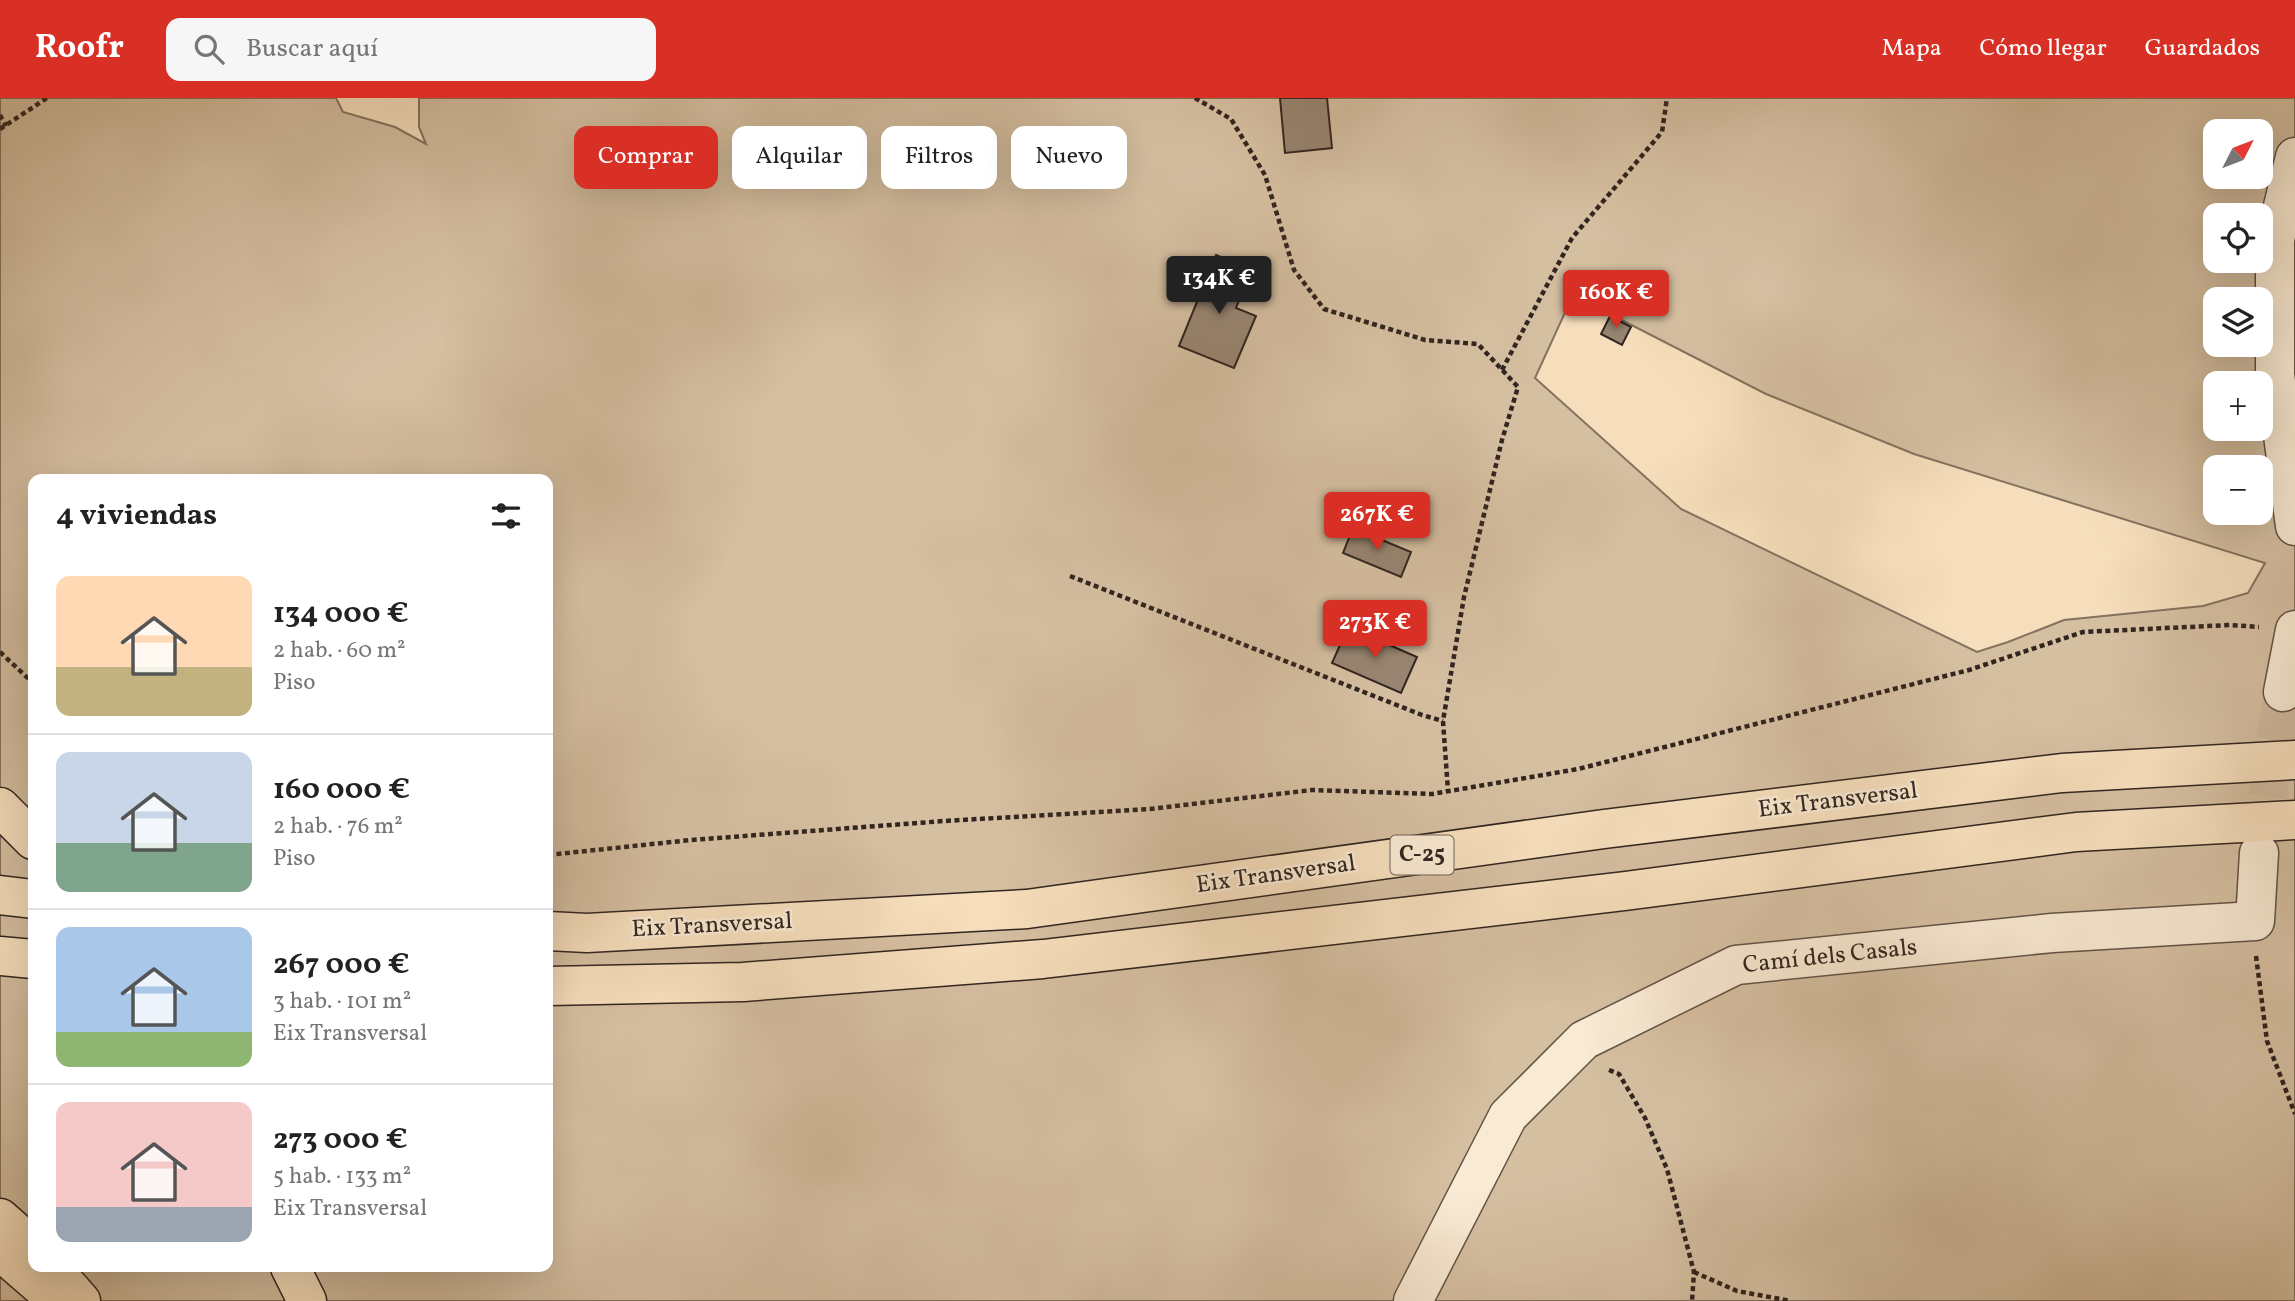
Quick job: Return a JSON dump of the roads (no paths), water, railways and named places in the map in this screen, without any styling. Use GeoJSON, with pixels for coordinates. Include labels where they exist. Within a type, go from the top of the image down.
{"type":"FeatureCollection","features":[{"type":"Feature","properties":{"kind":"highway","name":"Eix Transversal"},"geometry":{"type":"LineString","coordinates":[[553,931],[587,933],[1027,909],[1604,830],[2048,775],[2295,761]]}},
{"type":"Feature","properties":{"kind":"highway"},"geometry":{"type":"LineString","coordinates":[[0,807],[28,834]]}},
{"type":"Feature","properties":{"kind":"highway","name":"C-25"},"geometry":{"type":"LineString","coordinates":[[553,986],[743,982],[1043,959],[1625,891],[2076,832],[2295,820]]}},
{"type":"Feature","properties":{"kind":"highway"},"geometry":{"type":"LineString","coordinates":[[0,895],[28,898]]}},
{"type":"Feature","properties":{"kind":"highway"},"geometry":{"type":"LineString","coordinates":[[0,956],[28,958]]}},
{"type":"Feature","properties":{"kind":"highway"},"geometry":{"type":"LineString","coordinates":[[0,1218],[28,1243]]}},
{"type":"Feature","properties":{"kind":"highway"},"geometry":{"type":"LineString","coordinates":[[0,1251],[58,1301]]}},
{"type":"Feature","properties":{"kind":"highway"},"geometry":{"type":"LineString","coordinates":[[55,1272],[81,1301]]}},
{"type":"Feature","properties":{"kind":"highway"},"geometry":{"type":"LineString","coordinates":[[292,1272],[307,1301]]}},
{"type":"Feature","properties":{"kind":"street"},"geometry":{"type":"LineString","coordinates":[[2295,157],[2275,239],[2275,375],[2295,526]]}},
{"type":"Feature","properties":{"kind":"street"},"geometry":{"type":"LineString","coordinates":[[2282,628],[2283,692]]}},
{"type":"Feature","properties":{"kind":"street","name":"Camí dels Casals"},"geometry":{"type":"LineString","coordinates":[[1413,1301],[1508,1116],[1584,1040],[1736,965],[2052,933],[2255,921],[2259,853]]}},
{"type":"Feature","properties":{"kind":"tunnel"},"geometry":{"type":"LineString","coordinates":[[2259,853],[2283,692]]}}]}
